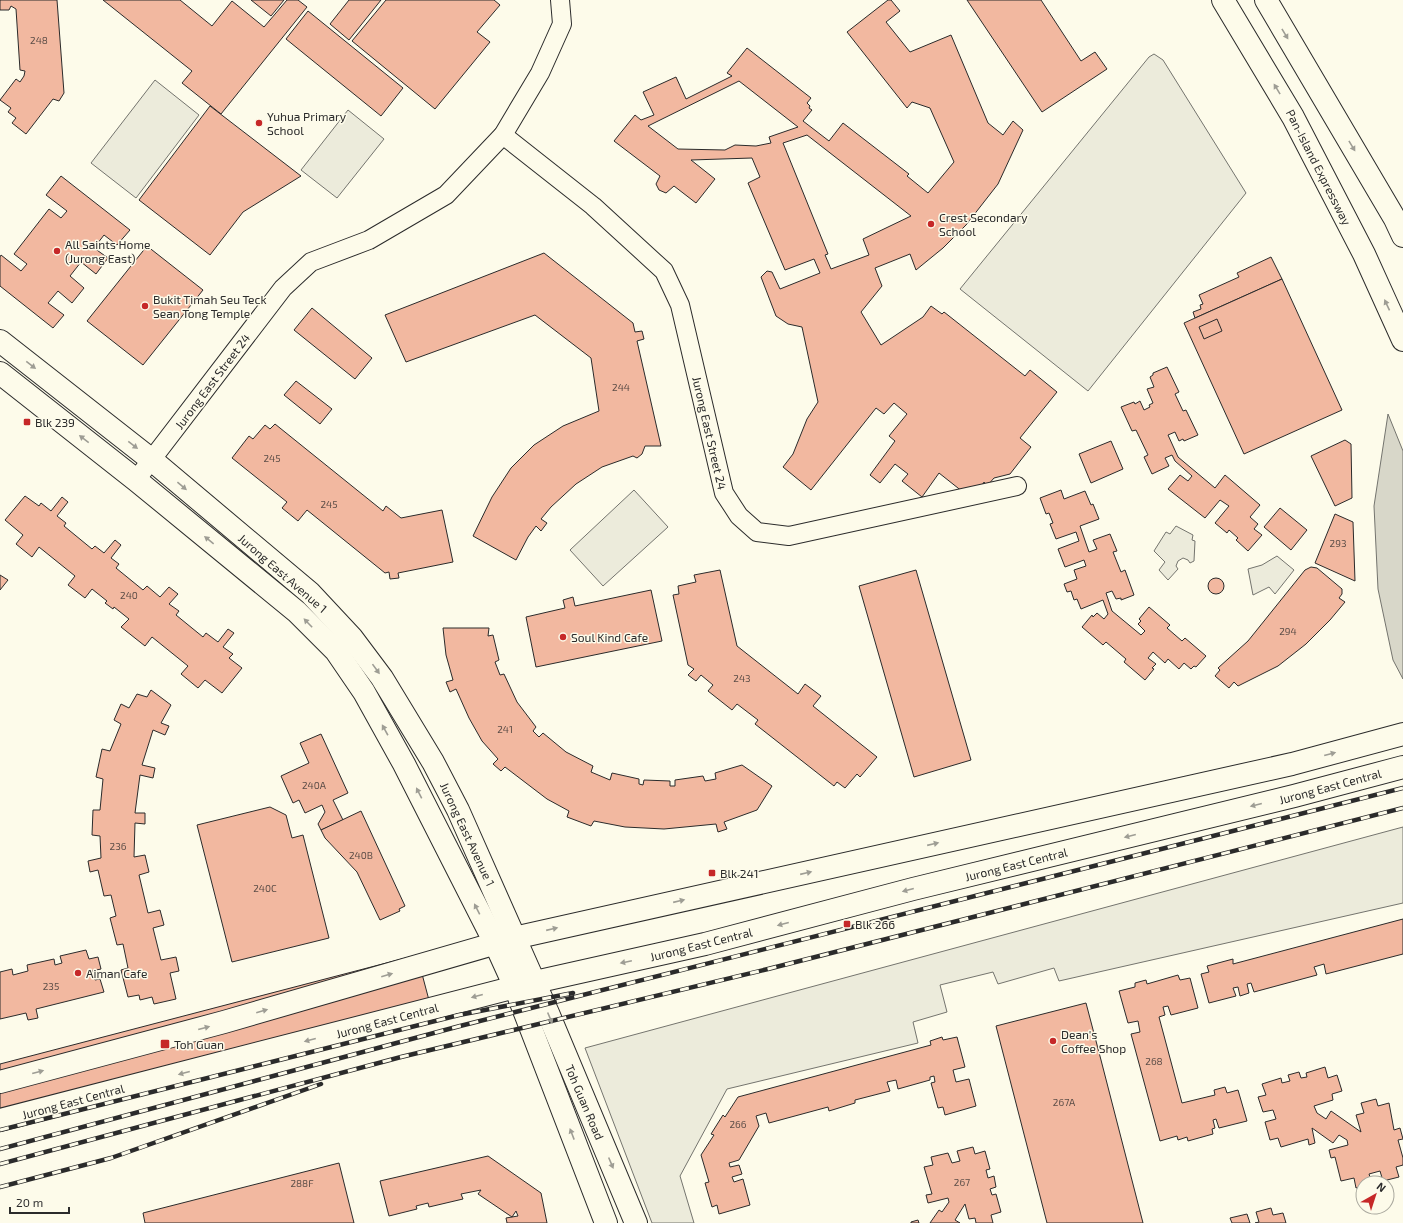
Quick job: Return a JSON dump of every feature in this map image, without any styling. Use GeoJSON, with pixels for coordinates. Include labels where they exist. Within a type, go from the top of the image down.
{"type":"FeatureCollection","features":[{"type":"Feature","properties":{"kind":"main road","name":"Pan-Island Expressway"},"geometry":{"type":"LineString","coordinates":[[1223,0],[1293,117],[1364,254],[1403,340]]}},
{"type":"Feature","properties":{"kind":"main road"},"geometry":{"type":"LineString","coordinates":[[1266,0],[1400,227]]}},
{"type":"Feature","properties":{"kind":"main road","name":"Jurong East Avenue 1"},"geometry":{"type":"LineString","coordinates":[[0,342],[153,460],[310,593],[352,638],[382,678],[433,762],[458,810],[504,941]]}},
{"type":"Feature","properties":{"kind":"main road","name":"Jurong East Avenue 1"},"geometry":{"type":"LineString","coordinates":[[0,373],[136,480],[297,612],[336,651],[364,692],[504,941],[525,985]]}},
{"type":"Feature","properties":{"kind":"main road"},"geometry":{"type":"LineString","coordinates":[[0,1082],[224,1022],[504,941],[1292,764],[1403,734]]}},
{"type":"Feature","properties":{"kind":"main road","name":"Jurong East Central"},"geometry":{"type":"LineString","coordinates":[[0,1120],[525,985],[705,944],[913,889],[1294,796],[1403,767]]}},
{"type":"Feature","properties":{"kind":"main road","name":"Toh Guan Road"},"geometry":{"type":"LineString","coordinates":[[525,985],[606,1223]]}},
{"type":"Feature","properties":{"kind":"main road","name":"Toh Guan Road"},"geometry":{"type":"LineString","coordinates":[[525,985],[636,1223]]}},
{"type":"Feature","properties":{"kind":"street","name":"Jurong East Street 24"},"geometry":{"type":"LineString","coordinates":[[136,480],[153,460],[283,288],[300,272],[311,262],[369,240],[446,195],[503,135],[540,73],[562,24],[560,0]]}},
{"type":"Feature","properties":{"kind":"street","name":"Jurong East Street 24"},"geometry":{"type":"LineString","coordinates":[[503,135],[593,206],[664,272],[680,305],[724,493],[739,516],[757,532],[789,536],[1017,486]]}},
{"type":"Feature","properties":{"kind":"shaded area"},"geometry":{"type":"Polygon","coordinates":[[[1154,54],[1163,60],[1246,193],[1088,391],[960,289],[1149,57],[1154,54]]]}},
{"type":"Feature","properties":{"kind":"shaded area"},"geometry":{"type":"Polygon","coordinates":[[[155,80],[199,115],[136,198],[91,163],[155,80]]]}},
{"type":"Feature","properties":{"kind":"shaded area"},"geometry":{"type":"Polygon","coordinates":[[[348,110],[384,139],[337,198],[301,170],[348,110]]]}},
{"type":"Feature","properties":{"kind":"shaded area"},"geometry":{"type":"Polygon","coordinates":[[[1388,414],[1403,451],[1403,679],[1393,660],[1378,589],[1374,506],[1388,414]]]}},
{"type":"Feature","properties":{"kind":"shaded area"},"geometry":{"type":"Polygon","coordinates":[[[634,490],[668,527],[603,586],[570,550],[634,490]]]}},
{"type":"Feature","properties":{"kind":"shaded area"},"geometry":{"type":"Polygon","coordinates":[[[1176,526],[1193,535],[1192,540],[1195,541],[1194,561],[1190,563],[1188,560],[1183,558],[1178,561],[1176,566],[1178,569],[1168,580],[1159,570],[1165,562],[1154,551],[1166,532],[1170,534],[1176,526]]]}},
{"type":"Feature","properties":{"kind":"shaded area"},"geometry":{"type":"Polygon","coordinates":[[[1277,556],[1294,570],[1275,594],[1269,587],[1253,595],[1248,569],[1262,565],[1277,556]]]}},
{"type":"Feature","properties":{"kind":"shaded area"},"geometry":{"type":"Polygon","coordinates":[[[1403,827],[1403,903],[1059,981],[1054,968],[998,984],[993,972],[940,985],[947,1012],[913,1022],[918,1043],[727,1089],[680,1176],[694,1223],[652,1223],[585,1048],[1403,827]]]}},
{"type":"Feature","properties":{"kind":"building"},"geometry":{"type":"Polygon","coordinates":[[[0,0],[57,0],[64,93],[59,101],[53,99],[26,134],[12,123],[16,118],[8,112],[11,108],[0,100],[16,79],[20,82],[25,71],[20,70],[16,9],[11,6],[9,10],[0,10],[0,0]]]}},
{"type":"Feature","properties":{"kind":"building"},"geometry":{"type":"Polygon","coordinates":[[[103,0],[180,0],[212,26],[232,1],[264,27],[287,0],[298,0],[307,7],[221,114],[182,83],[192,71],[103,0]]]}},
{"type":"Feature","properties":{"kind":"building"},"geometry":{"type":"Polygon","coordinates":[[[251,0],[284,0],[271,16],[251,0]]]}},
{"type":"Feature","properties":{"kind":"building"},"geometry":{"type":"Polygon","coordinates":[[[349,0],[381,0],[349,40],[330,24],[349,0]]]}},
{"type":"Feature","properties":{"kind":"building"},"geometry":{"type":"Polygon","coordinates":[[[386,0],[494,0],[500,5],[477,32],[490,42],[435,109],[352,41],[386,0]]]}},
{"type":"Feature","properties":{"kind":"building"},"geometry":{"type":"Polygon","coordinates":[[[888,0],[891,0],[900,11],[886,22],[910,52],[951,35],[988,123],[1003,135],[1013,121],[1023,130],[998,184],[966,225],[943,248],[916,270],[910,254],[875,268],[882,286],[861,312],[881,345],[923,317],[931,306],[942,314],[944,312],[1025,376],[1030,370],[1057,392],[1020,438],[1031,447],[1010,474],[994,478],[987,486],[984,482],[980,489],[963,492],[939,473],[922,497],[902,481],[908,474],[895,464],[880,483],[870,475],[895,441],[889,436],[907,414],[894,403],[884,414],[876,408],[811,490],[783,467],[793,454],[807,419],[818,402],[802,327],[788,324],[776,316],[761,277],[767,271],[772,272],[780,289],[820,273],[814,259],[785,270],[748,183],[760,177],[752,158],[691,160],[715,179],[696,203],[674,186],[666,193],[659,190],[656,184],[660,176],[614,141],[635,115],[641,120],[654,115],[643,92],[676,77],[686,99],[732,76],[727,73],[747,48],[811,98],[807,103],[810,106],[809,108],[812,110],[803,121],[829,141],[843,123],[909,174],[907,176],[928,193],[954,162],[930,108],[912,102],[907,108],[847,32],[888,0]],[[739,81],[648,126],[678,149],[725,150],[735,145],[756,146],[771,143],[769,137],[798,127],[739,81]],[[807,135],[783,143],[828,254],[825,255],[831,269],[869,255],[863,239],[911,216],[807,135]]]}},
{"type":"Feature","properties":{"kind":"building"},"geometry":{"type":"Polygon","coordinates":[[[967,0],[1041,0],[1081,61],[1095,52],[1107,69],[1042,112],[967,0]]]}},
{"type":"Feature","properties":{"kind":"building"},"geometry":{"type":"Polygon","coordinates":[[[308,11],[403,88],[381,116],[286,39],[308,11]]]}},
{"type":"Feature","properties":{"kind":"building"},"geometry":{"type":"Polygon","coordinates":[[[210,106],[301,176],[243,212],[210,255],[139,200],[210,106]]]}},
{"type":"Feature","properties":{"kind":"building","name":"All Saints Home (Jurong East)"},"geometry":{"type":"Polygon","coordinates":[[[61,176],[130,230],[117,245],[104,235],[94,248],[108,258],[96,274],[81,262],[70,276],[84,288],[72,303],[58,291],[48,303],[64,315],[53,328],[0,286],[0,257],[1,255],[21,271],[27,264],[14,254],[49,209],[61,218],[67,211],[46,195],[61,176]]]}},
{"type":"Feature","properties":{"kind":"building","name":"Bukit Timah Seu Teck Sean Tong Temple"},"geometry":{"type":"Polygon","coordinates":[[[147,246],[203,290],[143,365],[87,321],[147,246]]]}},
{"type":"Feature","properties":{"kind":"building"},"geometry":{"type":"Polygon","coordinates":[[[544,253],[633,323],[635,332],[642,331],[644,339],[637,341],[661,446],[645,446],[642,454],[637,458],[633,456],[602,467],[576,484],[551,507],[541,519],[547,523],[541,531],[536,526],[528,537],[516,560],[473,536],[492,497],[511,468],[534,445],[563,426],[599,411],[591,358],[535,315],[406,362],[385,315],[544,253]]]}},
{"type":"Feature","properties":{"kind":"building"},"geometry":{"type":"Polygon","coordinates":[[[1271,257],[1282,279],[1195,318],[1193,312],[1201,309],[1200,305],[1203,304],[1199,295],[1239,277],[1237,273],[1271,257]]]}},
{"type":"Feature","properties":{"kind":"building"},"geometry":{"type":"Polygon","coordinates":[[[1282,279],[1342,410],[1244,454],[1184,323],[1282,279]]]}},
{"type":"Feature","properties":{"kind":"building"},"geometry":{"type":"Polygon","coordinates":[[[312,308],[372,358],[355,379],[294,330],[312,308]]]}},
{"type":"Feature","properties":{"kind":"building"},"geometry":{"type":"Polygon","coordinates":[[[1217,319],[1222,331],[1204,339],[1199,327],[1217,319]]]}},
{"type":"Feature","properties":{"kind":"building"},"geometry":{"type":"Polygon","coordinates":[[[1167,367],[1179,392],[1175,394],[1183,411],[1186,410],[1198,435],[1184,441],[1183,439],[1179,441],[1175,432],[1168,435],[1178,457],[1215,488],[1225,475],[1260,505],[1250,517],[1258,524],[1254,529],[1262,535],[1248,551],[1236,540],[1238,538],[1229,530],[1227,533],[1215,523],[1229,506],[1220,500],[1205,518],[1168,489],[1180,475],[1188,481],[1192,476],[1175,461],[1172,455],[1165,458],[1169,466],[1152,474],[1144,457],[1148,455],[1136,430],[1132,431],[1121,407],[1134,402],[1135,404],[1140,401],[1144,410],[1150,407],[1149,405],[1153,403],[1147,389],[1154,387],[1150,377],[1153,373],[1167,367]]]}},
{"type":"Feature","properties":{"kind":"building"},"geometry":{"type":"Polygon","coordinates":[[[296,381],[332,409],[320,424],[284,395],[296,381]]]}},
{"type":"Feature","properties":{"kind":"building"},"geometry":{"type":"Polygon","coordinates":[[[275,424],[383,511],[386,506],[401,518],[442,510],[453,562],[398,573],[399,578],[390,579],[389,572],[385,573],[307,510],[298,521],[282,508],[287,502],[232,458],[249,436],[253,439],[265,425],[270,429],[275,424]]]}},
{"type":"Feature","properties":{"kind":"building"},"geometry":{"type":"Polygon","coordinates":[[[1345,440],[1351,444],[1352,498],[1335,506],[1311,456],[1345,440]]]}},
{"type":"Feature","properties":{"kind":"building"},"geometry":{"type":"Polygon","coordinates":[[[1111,441],[1123,469],[1091,483],[1079,454],[1111,441]]]}},
{"type":"Feature","properties":{"kind":"building"},"geometry":{"type":"Polygon","coordinates":[[[1061,490],[1064,499],[1085,491],[1091,505],[1093,504],[1099,519],[1080,526],[1089,552],[1097,549],[1093,540],[1110,534],[1117,551],[1113,552],[1121,572],[1125,570],[1134,595],[1121,600],[1121,598],[1116,599],[1112,591],[1106,593],[1112,611],[1141,635],[1145,631],[1138,624],[1141,621],[1139,619],[1149,607],[1170,625],[1167,628],[1182,641],[1185,638],[1206,656],[1196,667],[1194,666],[1191,669],[1184,663],[1179,669],[1168,659],[1165,663],[1153,652],[1148,658],[1156,664],[1145,680],[1124,662],[1126,659],[1106,642],[1103,645],[1082,627],[1092,615],[1093,617],[1097,613],[1104,619],[1108,614],[1103,600],[1081,609],[1077,599],[1074,600],[1071,591],[1067,592],[1064,584],[1077,579],[1074,570],[1086,566],[1084,560],[1065,567],[1058,549],[1079,541],[1076,532],[1056,539],[1050,524],[1053,523],[1049,513],[1046,514],[1040,498],[1061,490]]]}},
{"type":"Feature","properties":{"kind":"building"},"geometry":{"type":"Polygon","coordinates":[[[25,496],[39,506],[41,503],[51,511],[62,497],[68,502],[57,516],[66,523],[64,526],[92,549],[95,546],[104,553],[115,540],[121,545],[111,558],[119,564],[116,568],[143,590],[147,586],[160,597],[169,587],[178,594],[169,604],[179,611],[176,615],[203,637],[206,633],[218,642],[228,629],[234,633],[223,647],[233,654],[229,658],[242,668],[222,693],[205,680],[198,688],[181,674],[188,666],[152,637],[145,646],[121,627],[129,619],[114,607],[113,609],[105,603],[107,601],[92,589],[85,598],[68,585],[75,576],[39,547],[32,557],[16,544],[23,535],[5,520],[25,496]]]}},
{"type":"Feature","properties":{"kind":"building"},"geometry":{"type":"Polygon","coordinates":[[[1280,508],[1307,530],[1291,550],[1264,527],[1280,508]]]}},
{"type":"Feature","properties":{"kind":"building"},"geometry":{"type":"Polygon","coordinates":[[[1335,514],[1353,522],[1355,581],[1315,563],[1335,514]]]}},
{"type":"Feature","properties":{"kind":"building"},"geometry":{"type":"Polygon","coordinates":[[[1311,567],[1317,568],[1342,589],[1342,594],[1339,598],[1345,602],[1330,620],[1306,644],[1278,666],[1238,686],[1234,682],[1229,688],[1215,676],[1220,670],[1218,668],[1248,641],[1305,570],[1311,567]]]}},
{"type":"Feature","properties":{"kind":"building"},"geometry":{"type":"Polygon","coordinates":[[[720,570],[737,646],[798,694],[805,684],[821,696],[813,706],[877,757],[860,777],[857,774],[845,788],[837,782],[834,786],[755,724],[758,720],[737,704],[732,710],[708,691],[713,685],[701,675],[696,681],[688,675],[694,669],[688,665],[673,595],[679,594],[678,586],[696,582],[694,575],[720,570]]]}},
{"type":"Feature","properties":{"kind":"building"},"geometry":{"type":"Polygon","coordinates":[[[916,570],[971,760],[914,777],[859,586],[916,570]]]}},
{"type":"Feature","properties":{"kind":"building"},"geometry":{"type":"Polygon","coordinates":[[[0,575],[8,580],[0,590],[0,575]]]}},
{"type":"Feature","properties":{"kind":"building"},"geometry":{"type":"Polygon","coordinates":[[[1213,578],[1219,578],[1224,583],[1222,592],[1219,594],[1213,594],[1208,589],[1208,583],[1213,578]]]}},
{"type":"Feature","properties":{"kind":"building"},"geometry":{"type":"Polygon","coordinates":[[[651,590],[662,641],[536,667],[526,617],[565,608],[563,600],[573,597],[575,606],[651,590]]]}},
{"type":"Feature","properties":{"kind":"building"},"geometry":{"type":"Polygon","coordinates":[[[443,628],[489,628],[488,636],[493,635],[499,660],[495,662],[500,675],[504,674],[517,702],[536,727],[533,731],[539,737],[543,733],[566,752],[593,766],[591,772],[610,780],[612,773],[639,779],[639,784],[643,785],[644,780],[670,781],[670,786],[675,786],[675,780],[703,776],[705,781],[716,779],[715,773],[742,765],[772,786],[757,810],[724,822],[727,829],[718,832],[716,824],[664,829],[625,827],[594,821],[591,826],[567,817],[569,811],[547,799],[505,767],[501,771],[493,764],[498,759],[482,741],[469,718],[456,689],[450,692],[446,682],[453,680],[446,655],[443,628]]]}},
{"type":"Feature","properties":{"kind":"building"},"geometry":{"type":"Polygon","coordinates":[[[151,690],[171,705],[161,723],[169,726],[165,735],[153,730],[142,765],[155,768],[153,778],[140,775],[135,813],[145,813],[145,824],[135,823],[134,857],[145,855],[149,872],[139,875],[148,913],[160,910],[164,925],[153,928],[161,960],[176,957],[179,971],[170,973],[176,999],[154,1004],[152,997],[140,1000],[139,995],[128,997],[121,970],[128,968],[123,944],[117,945],[110,918],[116,916],[111,895],[104,896],[98,870],[90,872],[88,861],[101,858],[100,836],[92,835],[93,810],[100,810],[103,779],[96,777],[102,749],[110,751],[121,724],[114,720],[121,704],[129,708],[137,694],[147,697],[151,690]]]}},
{"type":"Feature","properties":{"kind":"building"},"geometry":{"type":"Polygon","coordinates":[[[321,734],[348,793],[333,800],[343,820],[321,830],[318,824],[325,812],[322,805],[305,813],[299,800],[293,803],[281,776],[309,763],[300,743],[321,734]]]}},
{"type":"Feature","properties":{"kind":"building"},"geometry":{"type":"Polygon","coordinates":[[[270,807],[286,815],[292,838],[303,835],[329,938],[232,962],[197,825],[270,807]]]}},
{"type":"Feature","properties":{"kind":"building"},"geometry":{"type":"Polygon","coordinates":[[[361,811],[405,906],[399,909],[400,911],[380,920],[357,872],[325,838],[321,830],[361,811]]]}},
{"type":"Feature","properties":{"kind":"building"},"geometry":{"type":"Polygon","coordinates":[[[1403,919],[1403,954],[1326,974],[1324,964],[1314,967],[1317,975],[1254,992],[1251,983],[1247,984],[1249,993],[1240,996],[1238,987],[1233,988],[1236,996],[1209,1003],[1201,974],[1209,972],[1207,966],[1233,959],[1233,964],[1403,919]]]}},
{"type":"Feature","properties":{"kind":"building"},"geometry":{"type":"Polygon","coordinates":[[[86,950],[89,959],[98,957],[101,969],[92,971],[95,980],[100,979],[104,992],[36,1009],[38,1018],[28,1020],[26,1013],[0,1019],[0,972],[12,969],[13,975],[28,971],[27,965],[54,959],[55,965],[62,963],[60,956],[86,950]]]}},
{"type":"Feature","properties":{"kind":"building"},"geometry":{"type":"Polygon","coordinates":[[[417,955],[430,1004],[0,1116],[0,1064],[417,955]]]}},
{"type":"Feature","properties":{"kind":"building"},"geometry":{"type":"Polygon","coordinates":[[[1178,975],[1180,980],[1190,978],[1198,1008],[1171,1015],[1168,1006],[1163,1007],[1165,1015],[1159,1017],[1182,1103],[1215,1095],[1214,1090],[1225,1087],[1227,1093],[1238,1090],[1247,1121],[1219,1128],[1216,1119],[1213,1120],[1215,1128],[1212,1129],[1213,1134],[1188,1141],[1187,1137],[1178,1140],[1177,1136],[1160,1141],[1131,1034],[1140,1032],[1138,1021],[1128,1023],[1119,991],[1135,987],[1135,983],[1146,980],[1147,984],[1178,975]]]}},
{"type":"Feature","properties":{"kind":"building"},"geometry":{"type":"Polygon","coordinates":[[[1086,1003],[1143,1223],[1047,1223],[996,1026],[1086,1003]]]}},
{"type":"Feature","properties":{"kind":"building"},"geometry":{"type":"Polygon","coordinates":[[[942,1037],[943,1040],[957,1037],[965,1067],[953,1070],[956,1082],[969,1079],[976,1106],[945,1115],[943,1107],[938,1108],[931,1083],[935,1082],[934,1076],[930,1077],[930,1080],[898,1089],[896,1080],[887,1082],[890,1091],[855,1100],[855,1103],[829,1111],[828,1107],[769,1123],[766,1113],[756,1116],[759,1126],[739,1160],[729,1163],[730,1167],[739,1165],[742,1174],[732,1177],[734,1182],[743,1179],[750,1205],[719,1214],[717,1205],[712,1207],[705,1183],[709,1182],[701,1155],[714,1135],[711,1134],[723,1115],[725,1117],[738,1097],[931,1045],[930,1041],[942,1037]]]}},
{"type":"Feature","properties":{"kind":"building"},"geometry":{"type":"Polygon","coordinates":[[[1325,1067],[1328,1078],[1337,1075],[1342,1091],[1332,1094],[1333,1100],[1314,1106],[1317,1113],[1326,1119],[1331,1111],[1361,1132],[1356,1115],[1364,1113],[1361,1103],[1376,1099],[1378,1106],[1389,1103],[1394,1130],[1400,1128],[1403,1139],[1398,1140],[1403,1158],[1403,1165],[1396,1167],[1399,1177],[1395,1178],[1395,1175],[1381,1175],[1380,1171],[1369,1175],[1355,1175],[1355,1183],[1354,1178],[1341,1181],[1335,1157],[1331,1158],[1329,1150],[1348,1145],[1347,1140],[1339,1135],[1333,1143],[1312,1128],[1315,1143],[1309,1145],[1308,1139],[1281,1147],[1278,1138],[1270,1140],[1265,1122],[1276,1119],[1273,1110],[1263,1112],[1258,1097],[1266,1095],[1262,1084],[1281,1078],[1282,1083],[1290,1081],[1288,1075],[1299,1072],[1301,1078],[1307,1077],[1306,1073],[1325,1067]]]}},
{"type":"Feature","properties":{"kind":"building"},"geometry":{"type":"Polygon","coordinates":[[[973,1147],[975,1154],[985,1151],[990,1169],[986,1170],[988,1178],[994,1176],[996,1187],[990,1189],[992,1195],[996,1194],[1001,1212],[991,1215],[993,1223],[976,1223],[975,1218],[969,1219],[965,1204],[955,1220],[960,1223],[930,1223],[939,1210],[942,1212],[949,1202],[948,1198],[928,1203],[926,1195],[932,1194],[924,1167],[933,1165],[931,1157],[948,1153],[952,1163],[960,1161],[957,1151],[973,1147]]]}},
{"type":"Feature","properties":{"kind":"building"},"geometry":{"type":"Polygon","coordinates":[[[488,1156],[541,1193],[547,1223],[507,1223],[506,1218],[512,1217],[478,1194],[481,1190],[461,1194],[463,1199],[429,1207],[428,1203],[416,1206],[417,1209],[389,1216],[380,1181],[488,1156]],[[516,1211],[512,1217],[518,1216],[516,1211]]]}},
{"type":"Feature","properties":{"kind":"building"},"geometry":{"type":"Polygon","coordinates":[[[339,1163],[354,1223],[145,1223],[143,1213],[339,1163]]]}},
{"type":"Feature","properties":{"kind":"building"},"geometry":{"type":"Polygon","coordinates":[[[1271,1208],[1273,1215],[1283,1213],[1286,1223],[1255,1223],[1259,1222],[1256,1212],[1271,1208]]]}},
{"type":"Feature","properties":{"kind":"building"},"geometry":{"type":"Polygon","coordinates":[[[1247,1214],[1250,1223],[1232,1223],[1230,1218],[1247,1214]]]}},
{"type":"Feature","properties":{"kind":"building"},"geometry":{"type":"Polygon","coordinates":[[[918,1220],[919,1223],[911,1223],[911,1222],[918,1220]]]}},
{"type":"Feature","properties":{"kind":"railway"},"geometry":{"type":"LineString","coordinates":[[0,1149],[460,1026],[1403,788]]}},
{"type":"Feature","properties":{"kind":"railway"},"geometry":{"type":"LineString","coordinates":[[0,1164],[401,1057],[768,969],[1403,808]]}},
{"type":"Feature","properties":{"kind":"railway"},"geometry":{"type":"LineString","coordinates":[[0,1130],[459,1015],[573,993]]}},
{"type":"Feature","properties":{"kind":"railway"},"geometry":{"type":"LineString","coordinates":[[0,1187],[111,1158],[321,1084]]}},
{"type":"Feature","properties":{"kind":"place","name":"Yuhua Primary School"},"geometry":{"type":"Point","coordinates":[259,123]}},
{"type":"Feature","properties":{"kind":"place","name":"Crest Secondary School"},"geometry":{"type":"Point","coordinates":[931,224]}},
{"type":"Feature","properties":{"kind":"place","name":"All Saints Home (Jurong East)"},"geometry":{"type":"Point","coordinates":[57,251]}},
{"type":"Feature","properties":{"kind":"place","name":"Bukit Timah Seu Teck Sean Tong Temple"},"geometry":{"type":"Point","coordinates":[145,306]}},
{"type":"Feature","properties":{"kind":"place","name":"Blk 239"},"geometry":{"type":"Point","coordinates":[27,422]}},
{"type":"Feature","properties":{"kind":"place","name":"Soul Kind Cafe"},"geometry":{"type":"Point","coordinates":[563,637]}},
{"type":"Feature","properties":{"kind":"place","name":"Blk 241"},"geometry":{"type":"Point","coordinates":[712,873]}},
{"type":"Feature","properties":{"kind":"place","name":"Blk 266"},"geometry":{"type":"Point","coordinates":[847,924]}},
{"type":"Feature","properties":{"kind":"place","name":"Aiman Cafe"},"geometry":{"type":"Point","coordinates":[78,973]}},
{"type":"Feature","properties":{"kind":"place","name":"Dean's Coffee Shop"},"geometry":{"type":"Point","coordinates":[1053,1041]}},
{"type":"Feature","properties":{"kind":"place","name":"Toh Guan"},"geometry":{"type":"Point","coordinates":[165,1044]}}]}
